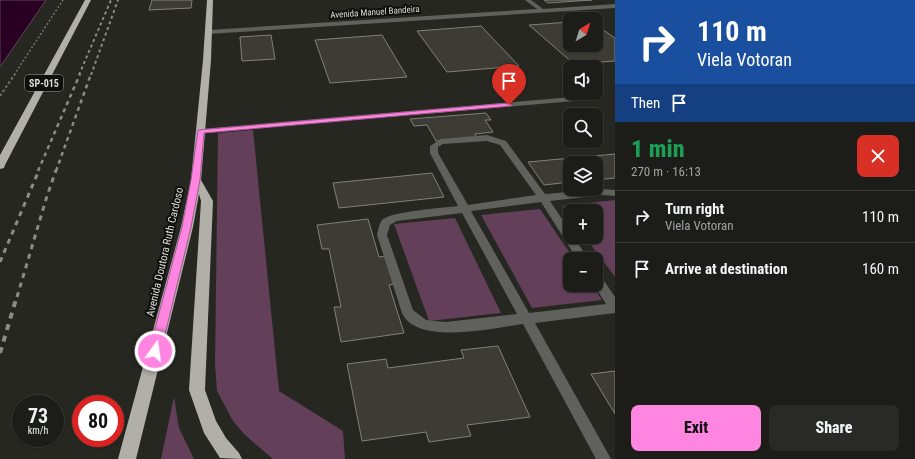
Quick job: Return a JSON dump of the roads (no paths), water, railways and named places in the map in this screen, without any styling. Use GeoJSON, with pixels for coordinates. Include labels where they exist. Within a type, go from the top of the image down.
{"type":"FeatureCollection","features":[{"type":"Feature","properties":{"kind":"highway","name":"SP-015"},"geometry":{"type":"LineString","coordinates":[[0,166],[88,0]]}},
{"type":"Feature","properties":{"kind":"highway","name":"Avenida Doutora Ruth Cardoso"},"geometry":{"type":"LineString","coordinates":[[127,459],[187,227],[196,180],[210,0]]}},
{"type":"Feature","properties":{"kind":"highway"},"geometry":{"type":"LineString","coordinates":[[196,180],[207,200],[197,390],[205,416],[216,438],[233,459]]}},
{"type":"Feature","properties":{"kind":"street"},"geometry":{"type":"LineString","coordinates":[[528,0],[542,11]]}},
{"type":"Feature","properties":{"kind":"street","name":"Avenida Manuel Bandeira"},"geometry":{"type":"LineString","coordinates":[[208,32],[615,6]]}},
{"type":"Feature","properties":{"kind":"street"},"geometry":{"type":"LineString","coordinates":[[200,131],[563,100]]}},
{"type":"Feature","properties":{"kind":"street"},"geometry":{"type":"LineString","coordinates":[[578,252],[543,198],[503,143],[487,138],[441,142],[434,146],[434,153],[604,459]]}},
{"type":"Feature","properties":{"kind":"street"},"geometry":{"type":"LineString","coordinates":[[603,289],[615,307],[446,328],[424,325],[408,313],[382,235],[386,223],[395,218],[543,198],[602,192],[615,193]]}},
{"type":"Feature","properties":{"kind":"railway"},"geometry":{"type":"LineString","coordinates":[[79,75],[111,0]]}},
{"type":"Feature","properties":{"kind":"railway"},"geometry":{"type":"LineString","coordinates":[[91,75],[118,0]]}},
{"type":"Feature","properties":{"kind":"railway"},"geometry":{"type":"LineString","coordinates":[[38,171],[80,74]]}},
{"type":"Feature","properties":{"kind":"railway"},"geometry":{"type":"LineString","coordinates":[[56,171],[91,74]]}},
{"type":"Feature","properties":{"kind":"railway"},"geometry":{"type":"LineString","coordinates":[[0,262],[39,170]]}},
{"type":"Feature","properties":{"kind":"railway"},"geometry":{"type":"LineString","coordinates":[[17,297],[56,170]]}},
{"type":"Feature","properties":{"kind":"railway"},"geometry":{"type":"LineString","coordinates":[[0,353],[17,296]]}}]}
